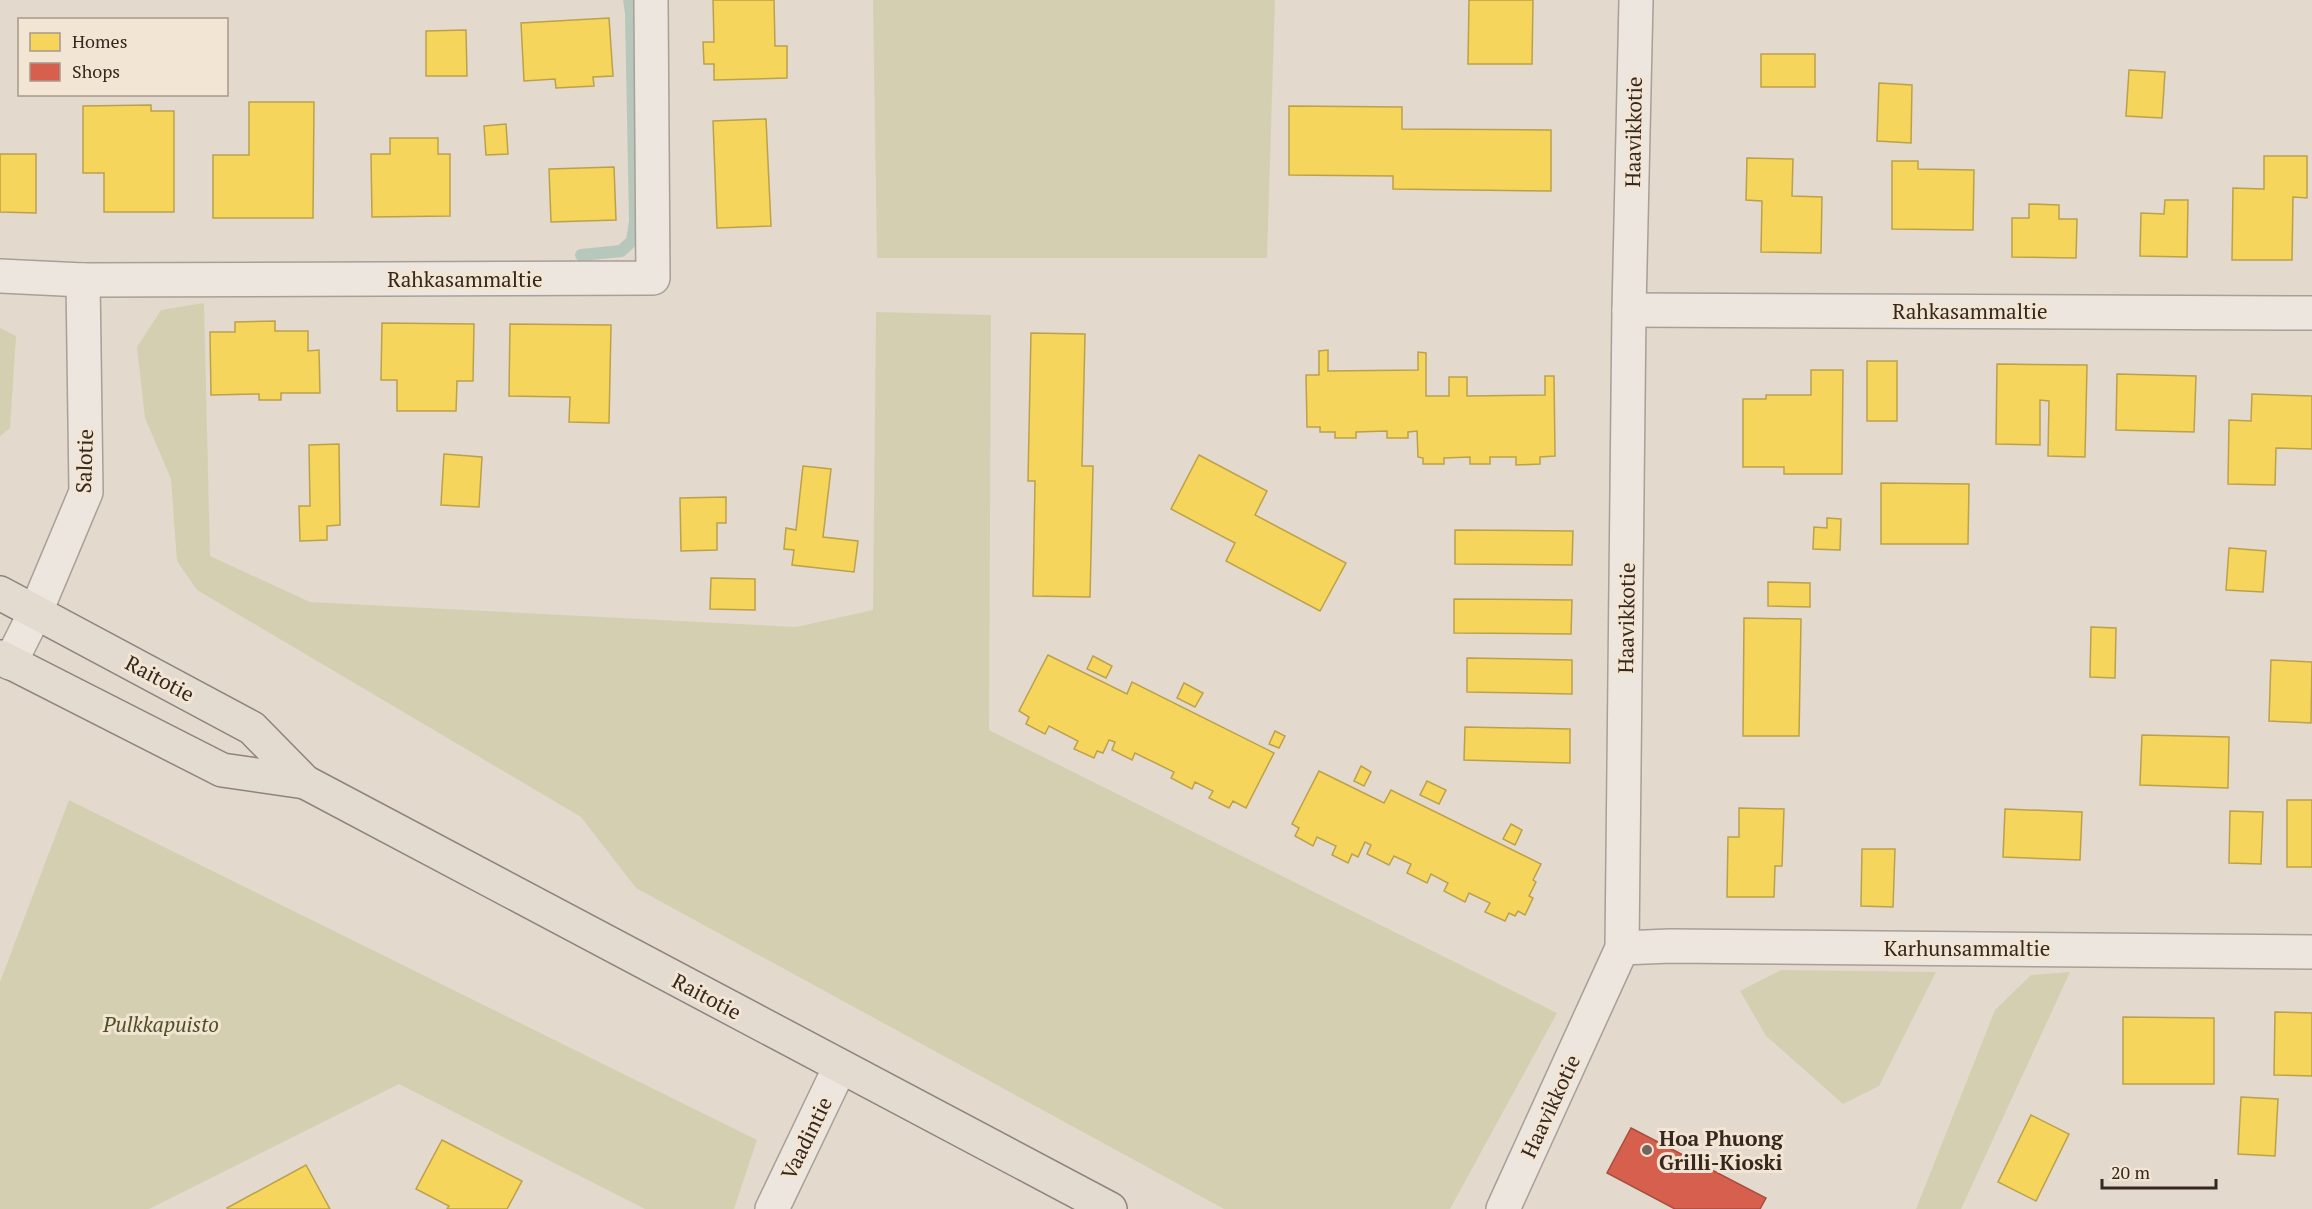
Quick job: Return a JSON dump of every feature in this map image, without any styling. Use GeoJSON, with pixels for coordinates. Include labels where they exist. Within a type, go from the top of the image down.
{"type":"FeatureCollection","features":[{"type":"Feature","properties":{"kind":"main road","name":"Raitotie"},"geometry":{"type":"LineString","coordinates":[[0,593],[252,728],[305,782],[1110,1209]]}},
{"type":"Feature","properties":{"kind":"main road","name":"Raitotie"},"geometry":{"type":"LineString","coordinates":[[5,660],[222,771],[305,782]]}},
{"type":"Feature","properties":{"kind":"street","name":"Rahkasammaltie"},"geometry":{"type":"LineString","coordinates":[[0,276],[83,280],[653,278],[651,0]]}},
{"type":"Feature","properties":{"kind":"street","name":"Haavikkotie"},"geometry":{"type":"LineString","coordinates":[[1503,1209],[1622,948],[1629,310],[1636,0]]}},
{"type":"Feature","properties":{"kind":"street","name":"Salotie"},"geometry":{"type":"LineString","coordinates":[[5,660],[36,611],[86,492],[83,280]]}},
{"type":"Feature","properties":{"kind":"street","name":"Rahkasammaltie"},"geometry":{"type":"LineString","coordinates":[[1629,310],[2312,313]]}},
{"type":"Feature","properties":{"kind":"street","name":"Karhunsammaltie"},"geometry":{"type":"LineString","coordinates":[[1622,948],[1766,946],[2312,952]]}},
{"type":"Feature","properties":{"kind":"street","name":"Vaadintie"},"geometry":{"type":"LineString","coordinates":[[772,1209],[840,1067]]}},
{"type":"Feature","properties":{"kind":"green space"},"geometry":{"type":"Polygon","coordinates":[[[873,0],[1275,0],[1267,258],[877,258],[873,0]]]}},
{"type":"Feature","properties":{"kind":"green space"},"geometry":{"type":"Polygon","coordinates":[[[204,303],[210,556],[310,602],[796,627],[873,610],[876,312],[991,315],[989,730],[1557,1013],[1450,1209],[1224,1209],[636,888],[581,817],[197,590],[177,561],[171,479],[145,418],[137,347],[161,310],[204,303]]]}},
{"type":"Feature","properties":{"kind":"green space"},"geometry":{"type":"Polygon","coordinates":[[[0,328],[16,336],[10,428],[0,436],[0,328]]]}},
{"type":"Feature","properties":{"kind":"green space","name":"Pulkkapuisto"},"geometry":{"type":"Polygon","coordinates":[[[69,800],[757,1140],[734,1209],[645,1209],[399,1084],[149,1209],[0,1209],[0,982],[69,800]]]}},
{"type":"Feature","properties":{"kind":"green space"},"geometry":{"type":"Polygon","coordinates":[[[1781,970],[1936,972],[1879,1086],[1843,1104],[1766,1036],[1740,991],[1781,970]]]}},
{"type":"Feature","properties":{"kind":"green space"},"geometry":{"type":"Polygon","coordinates":[[[2070,972],[1961,1209],[1916,1209],[1995,1010],[2031,975],[2070,972]]]}},
{"type":"Feature","properties":{"kind":"building: Homes"},"geometry":{"type":"Polygon","coordinates":[[[713,0],[774,0],[775,46],[787,46],[787,78],[714,80],[714,64],[704,64],[703,42],[714,42],[713,0]]]}},
{"type":"Feature","properties":{"kind":"building: Homes"},"geometry":{"type":"Polygon","coordinates":[[[1469,0],[1533,0],[1532,64],[1468,64],[1469,0]]]}},
{"type":"Feature","properties":{"kind":"building: Homes"},"geometry":{"type":"Polygon","coordinates":[[[609,18],[613,76],[593,77],[594,86],[556,88],[555,79],[524,81],[521,23],[609,18]]]}},
{"type":"Feature","properties":{"kind":"building: Homes"},"geometry":{"type":"Polygon","coordinates":[[[466,30],[467,76],[426,76],[426,31],[466,30]]]}},
{"type":"Feature","properties":{"kind":"building: Homes"},"geometry":{"type":"Polygon","coordinates":[[[1761,54],[1815,54],[1815,87],[1761,87],[1761,54]]]}},
{"type":"Feature","properties":{"kind":"building: Homes"},"geometry":{"type":"Polygon","coordinates":[[[2129,70],[2165,72],[2162,118],[2126,116],[2129,70]]]}},
{"type":"Feature","properties":{"kind":"building: Homes"},"geometry":{"type":"Polygon","coordinates":[[[1879,83],[1912,85],[1911,143],[1877,141],[1879,83]]]}},
{"type":"Feature","properties":{"kind":"building: Homes"},"geometry":{"type":"Polygon","coordinates":[[[249,102],[314,102],[313,218],[213,218],[213,155],[249,155],[249,102]]]}},
{"type":"Feature","properties":{"kind":"building: Homes"},"geometry":{"type":"Polygon","coordinates":[[[151,105],[151,111],[174,111],[174,212],[104,212],[104,173],[83,173],[83,106],[151,105]]]}},
{"type":"Feature","properties":{"kind":"building: Homes"},"geometry":{"type":"Polygon","coordinates":[[[1289,106],[1402,107],[1402,129],[1551,130],[1551,191],[1393,189],[1393,176],[1289,175],[1289,106]]]}},
{"type":"Feature","properties":{"kind":"building: Homes"},"geometry":{"type":"Polygon","coordinates":[[[766,119],[771,226],[717,228],[713,121],[766,119]]]}},
{"type":"Feature","properties":{"kind":"building: Homes"},"geometry":{"type":"Polygon","coordinates":[[[506,124],[508,154],[486,155],[484,126],[506,124]]]}},
{"type":"Feature","properties":{"kind":"building: Homes"},"geometry":{"type":"Polygon","coordinates":[[[390,138],[438,138],[438,154],[450,154],[450,216],[372,217],[371,154],[390,154],[390,138]]]}},
{"type":"Feature","properties":{"kind":"building: Homes"},"geometry":{"type":"Polygon","coordinates":[[[0,154],[36,154],[36,213],[0,212],[0,154]]]}},
{"type":"Feature","properties":{"kind":"building: Homes"},"geometry":{"type":"Polygon","coordinates":[[[2264,156],[2307,156],[2307,198],[2293,197],[2292,260],[2232,260],[2233,188],[2264,189],[2264,156]]]}},
{"type":"Feature","properties":{"kind":"building: Homes"},"geometry":{"type":"Polygon","coordinates":[[[1747,158],[1793,159],[1792,196],[1822,197],[1821,253],[1761,252],[1762,201],[1746,200],[1747,158]]]}},
{"type":"Feature","properties":{"kind":"building: Homes"},"geometry":{"type":"Polygon","coordinates":[[[1892,161],[1918,161],[1918,169],[1974,170],[1973,230],[1892,229],[1892,161]]]}},
{"type":"Feature","properties":{"kind":"building: Homes"},"geometry":{"type":"Polygon","coordinates":[[[614,167],[616,220],[551,222],[549,169],[614,167]]]}},
{"type":"Feature","properties":{"kind":"building: Homes"},"geometry":{"type":"Polygon","coordinates":[[[2165,200],[2188,200],[2187,257],[2140,256],[2141,213],[2164,214],[2165,200]]]}},
{"type":"Feature","properties":{"kind":"building: Homes"},"geometry":{"type":"Polygon","coordinates":[[[2029,204],[2059,205],[2059,219],[2077,219],[2076,258],[2012,257],[2012,218],[2029,218],[2029,204]]]}},
{"type":"Feature","properties":{"kind":"building: Homes"},"geometry":{"type":"Polygon","coordinates":[[[275,321],[275,331],[308,331],[308,351],[319,350],[320,393],[281,393],[281,400],[259,400],[259,394],[211,395],[210,332],[235,332],[235,322],[275,321]]]}},
{"type":"Feature","properties":{"kind":"building: Homes"},"geometry":{"type":"Polygon","coordinates":[[[382,323],[474,324],[473,381],[457,381],[456,411],[397,411],[397,380],[381,380],[382,323]]]}},
{"type":"Feature","properties":{"kind":"building: Homes"},"geometry":{"type":"Polygon","coordinates":[[[510,324],[611,325],[609,423],[569,422],[570,397],[509,396],[510,324]]]}},
{"type":"Feature","properties":{"kind":"building: Homes"},"geometry":{"type":"Polygon","coordinates":[[[1031,333],[1085,334],[1082,466],[1093,466],[1090,597],[1033,596],[1035,481],[1028,481],[1031,333]]]}},
{"type":"Feature","properties":{"kind":"building: Homes"},"geometry":{"type":"Polygon","coordinates":[[[1328,350],[1328,371],[1418,370],[1418,352],[1426,353],[1426,396],[1449,396],[1449,377],[1467,377],[1467,396],[1545,395],[1545,376],[1554,376],[1555,456],[1540,457],[1540,464],[1516,465],[1516,457],[1490,457],[1490,464],[1470,464],[1470,457],[1444,458],[1444,464],[1423,464],[1423,458],[1418,457],[1417,431],[1408,432],[1408,438],[1387,438],[1387,431],[1356,432],[1356,438],[1335,438],[1335,432],[1320,432],[1320,427],[1307,427],[1306,375],[1319,375],[1319,351],[1328,350]]]}},
{"type":"Feature","properties":{"kind":"building: Homes"},"geometry":{"type":"Polygon","coordinates":[[[1867,361],[1897,361],[1897,421],[1867,421],[1867,361]]]}},
{"type":"Feature","properties":{"kind":"building: Homes"},"geometry":{"type":"Polygon","coordinates":[[[1997,364],[2087,365],[2085,457],[2048,456],[2049,401],[2040,400],[2040,445],[1996,444],[1997,364]]]}},
{"type":"Feature","properties":{"kind":"building: Homes"},"geometry":{"type":"Polygon","coordinates":[[[1811,370],[1843,370],[1842,474],[1784,474],[1784,467],[1743,467],[1743,399],[1766,399],[1766,395],[1811,395],[1811,370]]]}},
{"type":"Feature","properties":{"kind":"building: Homes"},"geometry":{"type":"Polygon","coordinates":[[[2117,374],[2196,376],[2194,432],[2116,430],[2117,374]]]}},
{"type":"Feature","properties":{"kind":"building: Homes"},"geometry":{"type":"Polygon","coordinates":[[[2252,394],[2312,396],[2312,449],[2276,448],[2275,485],[2228,484],[2229,420],[2251,421],[2252,394]]]}},
{"type":"Feature","properties":{"kind":"building: Homes"},"geometry":{"type":"Polygon","coordinates":[[[339,444],[340,525],[327,526],[327,540],[300,541],[299,506],[310,506],[309,445],[339,444]]]}},
{"type":"Feature","properties":{"kind":"building: Homes"},"geometry":{"type":"Polygon","coordinates":[[[444,454],[482,457],[479,507],[441,505],[444,454]]]}},
{"type":"Feature","properties":{"kind":"building: Homes"},"geometry":{"type":"Polygon","coordinates":[[[1199,455],[1267,491],[1255,515],[1346,563],[1320,611],[1226,561],[1235,543],[1171,509],[1199,455]]]}},
{"type":"Feature","properties":{"kind":"building: Homes"},"geometry":{"type":"Polygon","coordinates":[[[803,466],[831,469],[823,537],[858,541],[854,572],[792,565],[794,550],[784,549],[786,528],[796,530],[803,466]]]}},
{"type":"Feature","properties":{"kind":"building: Homes"},"geometry":{"type":"Polygon","coordinates":[[[1881,483],[1969,484],[1968,544],[1881,544],[1881,483]]]}},
{"type":"Feature","properties":{"kind":"building: Homes"},"geometry":{"type":"Polygon","coordinates":[[[726,497],[726,523],[717,523],[717,550],[681,551],[680,498],[726,497]]]}},
{"type":"Feature","properties":{"kind":"building: Homes"},"geometry":{"type":"Polygon","coordinates":[[[1827,518],[1841,519],[1840,550],[1813,549],[1814,527],[1827,528],[1827,518]]]}},
{"type":"Feature","properties":{"kind":"building: Homes"},"geometry":{"type":"Polygon","coordinates":[[[1455,530],[1573,531],[1572,565],[1455,564],[1455,530]]]}},
{"type":"Feature","properties":{"kind":"building: Homes"},"geometry":{"type":"Polygon","coordinates":[[[2229,548],[2266,551],[2263,592],[2226,590],[2229,548]]]}},
{"type":"Feature","properties":{"kind":"building: Homes"},"geometry":{"type":"Polygon","coordinates":[[[711,578],[755,579],[755,610],[710,609],[711,578]]]}},
{"type":"Feature","properties":{"kind":"building: Homes"},"geometry":{"type":"Polygon","coordinates":[[[1768,582],[1810,583],[1810,607],[1768,606],[1768,582]]]}},
{"type":"Feature","properties":{"kind":"building: Homes"},"geometry":{"type":"Polygon","coordinates":[[[1454,599],[1572,600],[1571,634],[1454,633],[1454,599]]]}},
{"type":"Feature","properties":{"kind":"building: Homes"},"geometry":{"type":"Polygon","coordinates":[[[1744,618],[1801,619],[1799,736],[1743,736],[1744,618]]]}},
{"type":"Feature","properties":{"kind":"building: Homes"},"geometry":{"type":"Polygon","coordinates":[[[2091,627],[2116,628],[2115,678],[2090,677],[2091,627]]]}},
{"type":"Feature","properties":{"kind":"building: Homes"},"geometry":{"type":"Polygon","coordinates":[[[1048,655],[1127,694],[1132,682],[1274,753],[1246,808],[1233,801],[1229,808],[1209,798],[1213,791],[1195,782],[1192,789],[1171,778],[1174,772],[1135,753],[1132,760],[1112,750],[1115,742],[1109,740],[1103,753],[1097,751],[1094,758],[1074,749],[1078,741],[1049,726],[1045,734],[1026,724],[1029,717],[1019,711],[1048,655]]]}},
{"type":"Feature","properties":{"kind":"building: Homes"},"geometry":{"type":"Polygon","coordinates":[[[1093,656],[1112,666],[1106,678],[1087,669],[1093,656]]]}},
{"type":"Feature","properties":{"kind":"building: Homes"},"geometry":{"type":"Polygon","coordinates":[[[1467,658],[1572,660],[1572,694],[1467,692],[1467,658]]]}},
{"type":"Feature","properties":{"kind":"building: Homes"},"geometry":{"type":"Polygon","coordinates":[[[2271,660],[2312,662],[2311,723],[2269,721],[2271,660]]]}},
{"type":"Feature","properties":{"kind":"building: Homes"},"geometry":{"type":"Polygon","coordinates":[[[1184,683],[1203,693],[1195,707],[1177,698],[1184,683]]]}},
{"type":"Feature","properties":{"kind":"building: Homes"},"geometry":{"type":"Polygon","coordinates":[[[1465,727],[1570,729],[1570,763],[1464,760],[1465,727]]]}},
{"type":"Feature","properties":{"kind":"building: Homes"},"geometry":{"type":"Polygon","coordinates":[[[1275,731],[1285,736],[1279,748],[1269,744],[1275,731]]]}},
{"type":"Feature","properties":{"kind":"building: Homes"},"geometry":{"type":"Polygon","coordinates":[[[2142,735],[2229,737],[2228,788],[2140,785],[2142,735]]]}},
{"type":"Feature","properties":{"kind":"building: Homes"},"geometry":{"type":"Polygon","coordinates":[[[1361,766],[1371,772],[1364,786],[1354,781],[1361,766]]]}},
{"type":"Feature","properties":{"kind":"building: Homes"},"geometry":{"type":"Polygon","coordinates":[[[1319,771],[1384,803],[1391,790],[1541,864],[1533,880],[1536,882],[1529,896],[1533,898],[1525,915],[1518,911],[1515,916],[1509,913],[1505,921],[1485,912],[1490,903],[1469,893],[1465,902],[1444,891],[1448,883],[1431,874],[1427,883],[1407,873],[1411,864],[1394,856],[1389,865],[1367,854],[1371,845],[1365,842],[1358,857],[1352,854],[1348,863],[1332,855],[1336,846],[1317,837],[1313,846],[1295,836],[1299,828],[1292,824],[1319,771]]]}},
{"type":"Feature","properties":{"kind":"building: Homes"},"geometry":{"type":"Polygon","coordinates":[[[1427,781],[1446,790],[1439,804],[1420,795],[1427,781]]]}},
{"type":"Feature","properties":{"kind":"building: Homes"},"geometry":{"type":"Polygon","coordinates":[[[2287,800],[2312,800],[2312,867],[2287,867],[2287,800]]]}},
{"type":"Feature","properties":{"kind":"building: Homes"},"geometry":{"type":"Polygon","coordinates":[[[1739,808],[1784,809],[1782,866],[1775,866],[1774,897],[1727,897],[1728,837],[1739,837],[1739,808]]]}},
{"type":"Feature","properties":{"kind":"building: Homes"},"geometry":{"type":"Polygon","coordinates":[[[2005,809],[2082,812],[2080,860],[2003,857],[2005,809]]]}},
{"type":"Feature","properties":{"kind":"building: Homes"},"geometry":{"type":"Polygon","coordinates":[[[2230,811],[2263,812],[2261,864],[2229,863],[2230,811]]]}},
{"type":"Feature","properties":{"kind":"building: Homes"},"geometry":{"type":"Polygon","coordinates":[[[1511,824],[1522,830],[1515,845],[1503,839],[1511,824]]]}},
{"type":"Feature","properties":{"kind":"building: Homes"},"geometry":{"type":"Polygon","coordinates":[[[1862,849],[1895,849],[1893,907],[1861,906],[1862,849]]]}},
{"type":"Feature","properties":{"kind":"building: Homes"},"geometry":{"type":"Polygon","coordinates":[[[2275,1012],[2312,1013],[2312,1076],[2274,1075],[2275,1012]]]}},
{"type":"Feature","properties":{"kind":"building: Homes"},"geometry":{"type":"Polygon","coordinates":[[[2123,1017],[2214,1018],[2214,1084],[2123,1084],[2123,1017]]]}},
{"type":"Feature","properties":{"kind":"building: Homes"},"geometry":{"type":"Polygon","coordinates":[[[2241,1097],[2278,1099],[2275,1156],[2238,1154],[2241,1097]]]}},
{"type":"Feature","properties":{"kind":"building: Homes"},"geometry":{"type":"Polygon","coordinates":[[[2031,1115],[2069,1134],[2036,1201],[1998,1182],[2031,1115]]]}},
{"type":"Feature","properties":{"kind":"building: Homes"},"geometry":{"type":"Polygon","coordinates":[[[442,1140],[522,1181],[507,1209],[447,1209],[449,1206],[416,1189],[442,1140]]]}},
{"type":"Feature","properties":{"kind":"building: Homes"},"geometry":{"type":"Polygon","coordinates":[[[306,1165],[330,1209],[227,1208],[306,1165]]]}},
{"type":"Feature","properties":{"kind":"building: Shops","name":"Hoa Phuong Grilli-Kioski"},"geometry":{"type":"Polygon","coordinates":[[[1631,1128],[1766,1198],[1760,1209],[1675,1209],[1607,1173],[1631,1128]]]}},
{"type":"Feature","properties":{"kind":"waterway"},"geometry":{"type":"LineString","coordinates":[[581,255],[621,251],[632,241],[635,221],[629,0]]}},
{"type":"Feature","properties":{"kind":"place","name":"Hoa Phuong Grilli-Kioski"},"geometry":{"type":"Point","coordinates":[1647,1150]}}]}
